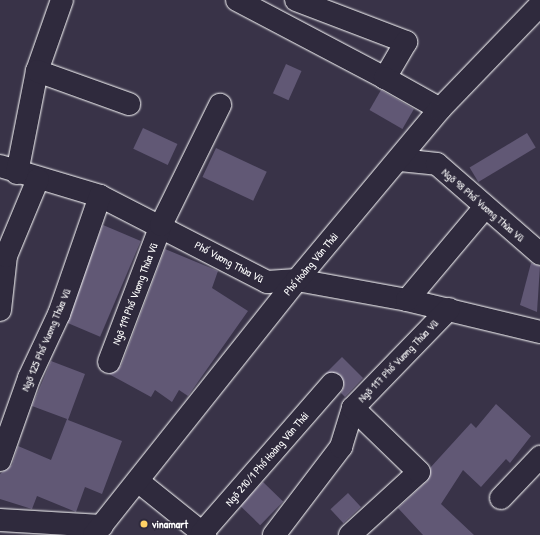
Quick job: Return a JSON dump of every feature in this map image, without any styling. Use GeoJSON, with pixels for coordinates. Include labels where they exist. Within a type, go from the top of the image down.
{"type":"FeatureCollection","features":[{"type":"Feature","properties":{"kind":"street"},"geometry":{"type":"LineString","coordinates":[[9,170],[37,71],[62,0]]}},
{"type":"Feature","properties":{"kind":"street"},"geometry":{"type":"LineString","coordinates":[[237,0],[385,78],[440,109]]}},
{"type":"Feature","properties":{"kind":"street"},"geometry":{"type":"LineString","coordinates":[[296,0],[406,42],[385,78]]}},
{"type":"Feature","properties":{"kind":"street","name":"Phố Hoàng Văn Thái"},"geometry":{"type":"LineString","coordinates":[[98,530],[139,482],[297,280],[400,160],[440,109],[540,5]]}},
{"type":"Feature","properties":{"kind":"street"},"geometry":{"type":"LineString","coordinates":[[37,71],[129,104]]}},
{"type":"Feature","properties":{"kind":"street","name":"Ngõ 119 Phố Vương Thừa Vũ"},"geometry":{"type":"LineString","coordinates":[[108,362],[161,225],[220,105]]}},
{"type":"Feature","properties":{"kind":"street","name":"Ngõ 98 Phố Vương Thừa Vũ"},"geometry":{"type":"LineString","coordinates":[[400,160],[437,164],[540,254]]}},
{"type":"Feature","properties":{"kind":"street","name":"Phố Vương Thừa Vũ"},"geometry":{"type":"LineString","coordinates":[[9,170],[100,196],[161,225],[267,282],[297,280],[407,300],[540,332]]}},
{"type":"Feature","properties":{"kind":"street"},"geometry":{"type":"LineString","coordinates":[[0,310],[6,256],[38,179]]}},
{"type":"Feature","properties":{"kind":"street","name":"Ngõ 125 Phố Vương Thừa Vũ"},"geometry":{"type":"LineString","coordinates":[[0,460],[29,378],[59,314],[100,196]]}},
{"type":"Feature","properties":{"kind":"street"},"geometry":{"type":"LineString","coordinates":[[407,300],[485,207]]}},
{"type":"Feature","properties":{"kind":"street","name":"Ngõ 117 Phố Vương Thừa Vũ"},"geometry":{"type":"LineString","coordinates":[[274,535],[341,447],[353,408],[449,309]]}},
{"type":"Feature","properties":{"kind":"street","name":"Ngõ 210/1 Phố Hoàng Văn Thái"},"geometry":{"type":"LineString","coordinates":[[204,534],[332,384]]}},
{"type":"Feature","properties":{"kind":"street"},"geometry":{"type":"LineString","coordinates":[[350,535],[419,472],[353,408]]}},
{"type":"Feature","properties":{"kind":"street"},"geometry":{"type":"LineString","coordinates":[[501,498],[540,457]]}},
{"type":"Feature","properties":{"kind":"street"},"geometry":{"type":"LineString","coordinates":[[139,482],[204,534]]}},
{"type":"Feature","properties":{"kind":"street"},"geometry":{"type":"LineString","coordinates":[[0,520],[98,530]]}},
{"type":"Feature","properties":{"kind":"building"},"geometry":{"type":"Polygon","coordinates":[[[286,64],[302,71],[289,100],[273,93],[286,64]]]}},
{"type":"Feature","properties":{"kind":"building"},"geometry":{"type":"Polygon","coordinates":[[[381,90],[414,109],[402,129],[370,110],[381,90]]]}},
{"type":"Feature","properties":{"kind":"building"},"geometry":{"type":"Polygon","coordinates":[[[143,128],[177,144],[168,165],[133,149],[143,128]]]}},
{"type":"Feature","properties":{"kind":"building"},"geometry":{"type":"Polygon","coordinates":[[[527,133],[536,148],[478,182],[470,168],[527,133]]]}},
{"type":"Feature","properties":{"kind":"building"},"geometry":{"type":"Polygon","coordinates":[[[216,148],[267,172],[253,201],[202,177],[216,148]]]}},
{"type":"Feature","properties":{"kind":"building"},"geometry":{"type":"Polygon","coordinates":[[[103,225],[141,241],[100,337],[62,321],[103,225]]]}},
{"type":"Feature","properties":{"kind":"building"},"geometry":{"type":"Polygon","coordinates":[[[165,249],[218,271],[212,288],[248,311],[188,396],[179,390],[172,402],[155,390],[151,397],[109,374],[121,366],[165,249]]]}},
{"type":"Feature","properties":{"kind":"building"},"geometry":{"type":"Polygon","coordinates":[[[531,263],[540,266],[537,312],[520,305],[531,263]]]}},
{"type":"Feature","properties":{"kind":"building"},"geometry":{"type":"Polygon","coordinates":[[[342,357],[363,378],[345,397],[341,393],[344,386],[340,375],[325,374],[342,357]]]}},
{"type":"Feature","properties":{"kind":"building"},"geometry":{"type":"Polygon","coordinates":[[[51,361],[85,374],[68,420],[122,441],[102,494],[85,487],[76,512],[37,496],[32,509],[0,499],[0,474],[12,465],[18,446],[51,460],[67,419],[32,406],[51,361]]]}},
{"type":"Feature","properties":{"kind":"building"},"geometry":{"type":"Polygon","coordinates":[[[496,404],[531,436],[510,463],[506,459],[481,487],[463,470],[441,504],[474,535],[423,535],[398,508],[427,481],[430,468],[471,423],[476,428],[496,404]]]}},
{"type":"Feature","properties":{"kind":"building"},"geometry":{"type":"Polygon","coordinates":[[[263,482],[283,501],[260,525],[240,506],[263,482]]]}},
{"type":"Feature","properties":{"kind":"building"},"geometry":{"type":"Polygon","coordinates":[[[348,493],[361,507],[343,523],[330,509],[348,493]]]}},
{"type":"Feature","properties":{"kind":"place","name":"vinamart"},"geometry":{"type":"Point","coordinates":[144,524]}}]}
